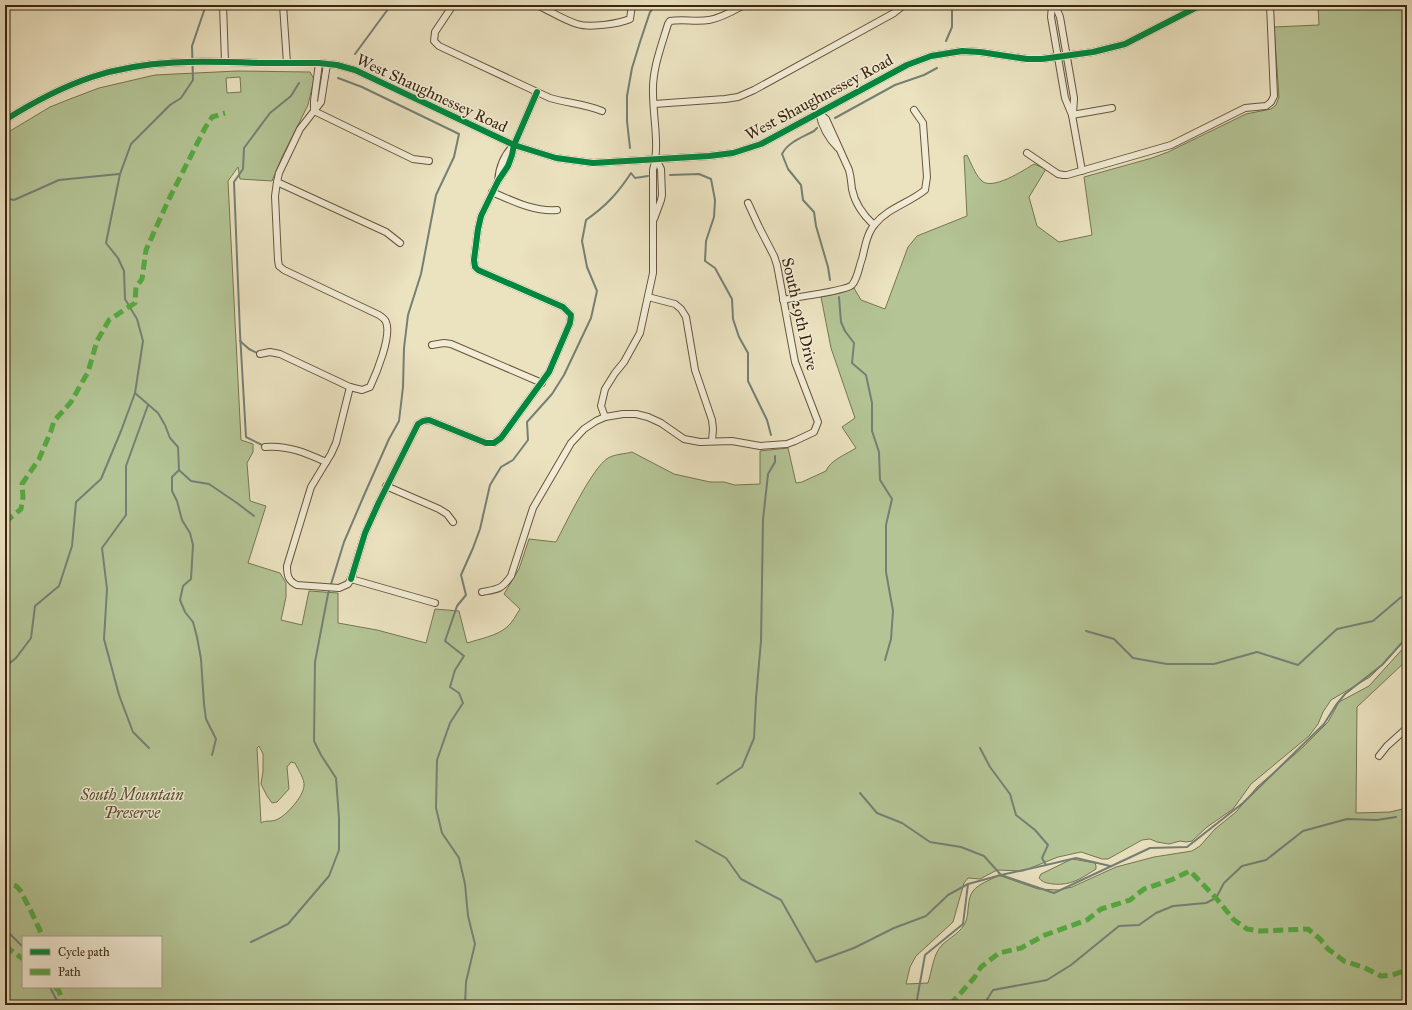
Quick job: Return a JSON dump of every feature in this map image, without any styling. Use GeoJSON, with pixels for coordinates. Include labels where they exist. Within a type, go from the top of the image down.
{"type":"FeatureCollection","features":[{"type":"Feature","properties":{"kind":"street"},"geometry":{"type":"LineString","coordinates":[[223,5],[225,62]]}},
{"type":"Feature","properties":{"kind":"street"},"geometry":{"type":"LineString","coordinates":[[283,5],[287,62]]}},
{"type":"Feature","properties":{"kind":"street"},"geometry":{"type":"LineString","coordinates":[[453,5],[435,32],[434,41],[439,46],[561,102],[591,106],[602,111]]}},
{"type":"Feature","properties":{"kind":"street"},"geometry":{"type":"LineString","coordinates":[[537,5],[578,24],[619,23],[630,19],[632,5]]}},
{"type":"Feature","properties":{"kind":"street"},"geometry":{"type":"LineString","coordinates":[[605,417],[601,406],[605,389],[624,362],[640,332],[654,273],[652,211],[653,170],[656,159],[653,93],[655,69],[668,24],[670,20],[710,20],[744,5]]}},
{"type":"Feature","properties":{"kind":"street"},"geometry":{"type":"LineString","coordinates":[[1053,5],[1060,16],[1072,85],[1074,98],[1072,116]]}},
{"type":"Feature","properties":{"kind":"street"},"geometry":{"type":"LineString","coordinates":[[1053,5],[1051,18],[1065,98],[1072,116],[1082,171]]}},
{"type":"Feature","properties":{"kind":"street","name":"West Shaughnessey Road"},"geometry":{"type":"LineString","coordinates":[[5,120],[50,94],[93,77],[117,70],[167,63],[209,61],[319,63],[355,70],[514,145],[556,158],[584,162],[722,155],[746,150],[761,144],[911,63],[938,54],[973,51],[1027,59],[1058,58],[1093,52],[1125,44],[1201,5]]}},
{"type":"Feature","properties":{"kind":"street"},"geometry":{"type":"LineString","coordinates":[[1027,153],[1063,176],[1167,147],[1244,108],[1266,106],[1272,102],[1274,96],[1270,5]]}},
{"type":"Feature","properties":{"kind":"street"},"geometry":{"type":"LineString","coordinates":[[654,104],[738,97],[754,90],[894,14],[904,6]]}},
{"type":"Feature","properties":{"kind":"street"},"geometry":{"type":"LineString","coordinates":[[1054,32],[1062,30]]}},
{"type":"Feature","properties":{"kind":"street"},"geometry":{"type":"LineString","coordinates":[[314,111],[319,63]]}},
{"type":"Feature","properties":{"kind":"street"},"geometry":{"type":"LineString","coordinates":[[260,354],[270,352],[280,354],[350,387],[362,390],[370,387],[379,368],[385,345],[387,326],[386,321],[379,315],[284,270],[280,266],[274,196],[279,173],[300,130],[321,102],[327,64]]}},
{"type":"Feature","properties":{"kind":"street"},"geometry":{"type":"LineString","coordinates":[[1063,86],[1072,85]]}},
{"type":"Feature","properties":{"kind":"street"},"geometry":{"type":"LineString","coordinates":[[350,387],[336,443],[312,487],[287,566],[289,579],[292,583],[297,585],[339,588],[344,586],[351,579],[365,533],[386,486],[418,424],[429,420],[486,443],[494,443],[500,438],[549,372],[570,323],[571,315],[563,307],[478,270],[475,267],[474,260],[479,222],[505,164],[512,155],[514,145],[538,92]]}},
{"type":"Feature","properties":{"kind":"street"},"geometry":{"type":"LineString","coordinates":[[315,93],[322,94]]}},
{"type":"Feature","properties":{"kind":"street"},"geometry":{"type":"LineString","coordinates":[[1072,116],[1112,108]]}},
{"type":"Feature","properties":{"kind":"street"},"geometry":{"type":"LineString","coordinates":[[784,300],[843,289],[852,285],[856,277],[867,240],[874,225],[895,207],[919,195],[925,190],[927,177],[923,124],[914,110]]}},
{"type":"Feature","properties":{"kind":"street"},"geometry":{"type":"LineString","coordinates":[[314,111],[413,159],[429,161]]}},
{"type":"Feature","properties":{"kind":"street"},"geometry":{"type":"LineString","coordinates":[[819,113],[821,122],[828,136],[839,150],[851,176],[852,189],[858,206],[874,225]]}},
{"type":"Feature","properties":{"kind":"street"},"geometry":{"type":"LineString","coordinates":[[653,221],[661,200],[662,188],[661,169],[656,159]]}},
{"type":"Feature","properties":{"kind":"street"},"geometry":{"type":"LineString","coordinates":[[277,182],[386,232],[400,243]]}},
{"type":"Feature","properties":{"kind":"street"},"geometry":{"type":"LineString","coordinates":[[653,188],[662,188]]}},
{"type":"Feature","properties":{"kind":"street"},"geometry":{"type":"LineString","coordinates":[[492,192],[534,209],[546,211],[556,210]]}},
{"type":"Feature","properties":{"kind":"street","name":"South 29th Drive"},"geometry":{"type":"LineString","coordinates":[[712,441],[732,441],[760,446],[795,442],[814,432],[818,422],[795,362],[784,300],[774,256],[748,202]]}},
{"type":"Feature","properties":{"kind":"street"},"geometry":{"type":"LineString","coordinates":[[482,592],[500,588],[511,576],[533,508],[571,443],[584,429],[605,417],[623,414],[636,414],[648,417],[661,423],[684,439],[700,442],[712,441],[712,420],[695,370],[686,317],[681,309],[675,304],[648,297]]}},
{"type":"Feature","properties":{"kind":"street"},"geometry":{"type":"LineString","coordinates":[[432,345],[444,343],[451,344],[542,383]]}},
{"type":"Feature","properties":{"kind":"street"},"geometry":{"type":"LineString","coordinates":[[265,447],[276,446],[301,451],[326,462]]}},
{"type":"Feature","properties":{"kind":"street"},"geometry":{"type":"LineString","coordinates":[[386,486],[439,509],[447,514],[453,522]]}},
{"type":"Feature","properties":{"kind":"street"},"geometry":{"type":"LineString","coordinates":[[351,579],[435,603]]}},
{"type":"Feature","properties":{"kind":"street"},"geometry":{"type":"LineString","coordinates":[[1379,756],[1387,746],[1407,728]]}},
{"type":"Feature","properties":{"kind":"green space","name":"South Mountain Preserve"},"geometry":{"type":"Polygon","coordinates":[[[1318,5],[1407,5],[1407,637],[1370,677],[1331,700],[1323,712],[1318,724],[1309,736],[1251,784],[1233,809],[1207,827],[1192,841],[1180,841],[1169,844],[1150,839],[1142,840],[1108,859],[1102,859],[1081,852],[1058,857],[1023,871],[997,870],[980,879],[968,878],[964,883],[953,922],[916,956],[910,967],[906,984],[928,983],[939,949],[945,942],[958,932],[966,921],[971,894],[978,886],[998,875],[1038,889],[1059,890],[1072,887],[1116,867],[1154,857],[1192,851],[1200,846],[1215,829],[1236,812],[1257,787],[1301,749],[1328,722],[1339,702],[1369,686],[1407,644],[1407,660],[1357,707],[1356,813],[1390,812],[1407,808],[1407,1005],[5,1005],[5,134],[50,107],[70,99],[99,88],[155,75],[237,71],[310,72],[314,79],[308,105],[282,157],[272,181],[240,179],[238,167],[228,181],[241,440],[253,444],[253,452],[247,463],[250,501],[266,506],[248,563],[280,573],[286,583],[286,597],[281,620],[302,625],[309,591],[338,593],[338,623],[377,630],[426,643],[435,609],[459,611],[467,643],[498,633],[511,623],[520,609],[504,594],[519,569],[529,539],[556,542],[587,484],[608,458],[632,452],[674,474],[710,482],[724,482],[735,485],[760,484],[760,451],[788,448],[796,483],[802,482],[826,471],[835,460],[856,448],[842,427],[855,418],[831,348],[821,297],[844,292],[854,288],[861,300],[885,309],[908,247],[917,236],[967,216],[964,156],[967,155],[977,175],[986,183],[1000,182],[1008,179],[1034,164],[1046,169],[1029,197],[1037,226],[1059,242],[1092,235],[1084,177],[1168,152],[1246,114],[1271,109],[1276,105],[1279,97],[1274,27],[1319,25],[1318,5]],[[240,77],[226,78],[227,93],[241,92],[240,77]],[[259,746],[257,748],[261,823],[276,820],[289,810],[301,795],[304,783],[295,763],[291,762],[287,767],[289,789],[277,802],[272,803],[261,784],[263,754],[259,746]]]}},
{"type":"Feature","properties":{"kind":"green space"},"geometry":{"type":"Polygon","coordinates":[[[1072,859],[1095,863],[1096,869],[1071,883],[1065,884],[1047,883],[1039,878],[1041,874],[1072,859]]]}},
{"type":"Feature","properties":{"kind":"waterway"},"geometry":{"type":"LineString","coordinates":[[206,5],[192,46],[193,80],[181,98],[170,105],[131,144],[120,174],[106,243],[118,258],[124,271],[125,299],[137,319],[143,341],[135,393],[158,413],[170,438],[178,447],[179,470],[172,477],[172,491],[177,501],[182,520],[190,533],[193,545],[191,579],[183,586],[180,600],[185,612],[193,622],[197,637],[201,659],[206,719],[216,739],[212,755]]}},
{"type":"Feature","properties":{"kind":"waterway"},"geometry":{"type":"LineString","coordinates":[[355,54],[391,5]]}},
{"type":"Feature","properties":{"kind":"waterway"},"geometry":{"type":"LineString","coordinates":[[630,148],[627,121],[627,96],[632,68],[650,12],[656,5]]}},
{"type":"Feature","properties":{"kind":"waterway"},"geometry":{"type":"LineString","coordinates":[[946,41],[952,27],[952,5]]}},
{"type":"Feature","properties":{"kind":"waterway"},"geometry":{"type":"LineString","coordinates":[[835,118],[895,85],[924,75],[937,68]]}},
{"type":"Feature","properties":{"kind":"waterway"},"geometry":{"type":"LineString","coordinates":[[251,942],[288,924],[329,876],[339,850],[339,818],[336,778],[314,741],[315,662],[328,594],[344,542],[389,439],[399,421],[408,315],[421,274],[436,195],[454,157],[459,134],[362,87],[338,78]]}},
{"type":"Feature","properties":{"kind":"waterway"},"geometry":{"type":"LineString","coordinates":[[264,446],[246,437],[234,182],[243,169],[244,148],[270,113],[291,96],[299,83]]}},
{"type":"Feature","properties":{"kind":"waterway"},"geometry":{"type":"LineString","coordinates":[[817,128],[792,143],[782,154],[788,169],[801,185],[803,200],[814,212],[816,226],[828,267],[830,280]]}},
{"type":"Feature","properties":{"kind":"waterway"},"geometry":{"type":"LineString","coordinates":[[465,1005],[466,982],[475,944],[468,916],[465,884],[459,858],[442,833],[436,808],[437,760],[450,723],[463,703],[459,693],[450,687],[455,670],[464,656],[445,641],[457,606],[466,595],[461,575],[480,529],[490,485],[501,467],[513,460],[528,440],[527,422],[552,394],[564,375],[591,318],[597,291],[587,267],[582,241],[586,220],[600,210],[611,199],[631,173],[635,178],[648,176]]}},
{"type":"Feature","properties":{"kind":"waterway"},"geometry":{"type":"LineString","coordinates":[[5,198],[14,200],[59,180],[119,174]]}},
{"type":"Feature","properties":{"kind":"waterway"},"geometry":{"type":"LineString","coordinates":[[670,175],[699,174],[711,179],[715,200],[714,217],[706,241],[705,261],[715,268],[732,299],[733,319],[739,337],[748,353],[748,381],[767,420],[771,435]]}},
{"type":"Feature","properties":{"kind":"waterway"},"geometry":{"type":"LineString","coordinates":[[839,297],[841,322],[845,331],[854,343],[852,363],[866,375],[872,403],[872,431],[879,452],[880,480],[892,499],[886,525],[886,572],[893,611],[891,639],[885,660]]}},
{"type":"Feature","properties":{"kind":"waterway"},"geometry":{"type":"LineString","coordinates":[[240,341],[249,349],[259,354]]}},
{"type":"Feature","properties":{"kind":"waterway"},"geometry":{"type":"LineString","coordinates":[[5,667],[16,658],[31,638],[35,606],[59,586],[72,546],[76,502],[101,479],[135,393]]}},
{"type":"Feature","properties":{"kind":"waterway"},"geometry":{"type":"LineString","coordinates":[[148,405],[126,466],[126,515],[102,548],[107,589],[104,639],[119,695],[133,732],[149,748]]}},
{"type":"Feature","properties":{"kind":"waterway"},"geometry":{"type":"LineString","coordinates":[[717,784],[742,767],[754,738],[761,641],[763,520],[768,474],[775,462],[775,456]]}},
{"type":"Feature","properties":{"kind":"waterway"},"geometry":{"type":"LineString","coordinates":[[179,470],[191,481],[209,484],[254,516]]}},
{"type":"Feature","properties":{"kind":"waterway"},"geometry":{"type":"LineString","coordinates":[[1086,631],[1114,639],[1133,658],[1167,664],[1214,664],[1257,652],[1298,665],[1337,629],[1373,621],[1400,598],[1407,595]]}},
{"type":"Feature","properties":{"kind":"waterway"},"geometry":{"type":"LineString","coordinates":[[916,1005],[925,955],[963,924],[968,884],[1001,875],[1054,893],[1150,848],[1187,847],[1243,803],[1324,724],[1345,694],[1382,665],[1407,637]]}},
{"type":"Feature","properties":{"kind":"waterway"},"geometry":{"type":"LineString","coordinates":[[980,748],[990,767],[1010,794],[1016,815],[1035,830],[1048,845],[1042,858],[1046,865],[1076,858],[1110,866]]}},
{"type":"Feature","properties":{"kind":"waterway"},"geometry":{"type":"LineString","coordinates":[[860,793],[877,813],[902,823],[930,842],[961,847],[984,856],[1001,875],[1046,865]]}},
{"type":"Feature","properties":{"kind":"waterway"},"geometry":{"type":"LineString","coordinates":[[985,1005],[993,990],[1047,980],[1071,965],[1119,926],[1139,925],[1156,913],[1173,906],[1206,903],[1216,898],[1224,883],[1242,866],[1266,860],[1303,831],[1347,819],[1377,820],[1396,817]]}},
{"type":"Feature","properties":{"kind":"waterway"},"geometry":{"type":"LineString","coordinates":[[696,841],[726,858],[741,879],[781,900],[816,962],[854,948],[894,928],[926,916],[948,895],[968,884]]}},
{"type":"Feature","properties":{"kind":"waterway"},"geometry":{"type":"LineString","coordinates":[[5,929],[22,946]]}},
{"type":"Feature","properties":{"kind":"waterway"},"geometry":{"type":"LineString","coordinates":[[50,988],[59,1005]]}},
{"type":"Feature","properties":{"kind":"marked path"},"geometry":{"type":"LineString","coordinates":[[5,522],[21,509],[23,497],[22,484],[39,459],[54,421],[71,402],[88,372],[97,341],[109,320],[135,303],[136,287],[142,279],[146,250],[168,201],[212,117],[225,113]]}},
{"type":"Feature","properties":{"kind":"marked path"},"geometry":{"type":"LineString","coordinates":[[950,1005],[974,978],[981,967],[999,953],[1021,948],[1045,935],[1087,920],[1101,909],[1130,900],[1144,889],[1171,880],[1190,871],[1216,898],[1234,920],[1247,929],[1260,931],[1308,929],[1320,939],[1328,949],[1344,961],[1363,967],[1381,976],[1392,975],[1407,970]]}},
{"type":"Feature","properties":{"kind":"marked path"},"geometry":{"type":"LineString","coordinates":[[5,875],[8,883],[16,886],[20,890],[43,936]]}},
{"type":"Feature","properties":{"kind":"marked path"},"geometry":{"type":"LineString","coordinates":[[5,946],[22,958]]}},
{"type":"Feature","properties":{"kind":"marked path"},"geometry":{"type":"LineString","coordinates":[[56,988],[59,991],[64,1005]]}},
{"type":"Feature","properties":{"kind":"cycle path"},"geometry":{"type":"LineString","coordinates":[[5,120],[36,102],[70,86],[92,77],[133,67],[174,62],[319,63],[337,65],[355,70],[514,145],[556,158],[593,163],[709,156],[733,153],[761,144],[907,65],[931,56],[962,51],[980,52],[1027,59],[1042,59],[1093,52],[1125,44],[1201,5]]}},
{"type":"Feature","properties":{"kind":"cycle path"},"geometry":{"type":"LineString","coordinates":[[351,579],[365,533],[418,424],[429,420],[486,443],[494,443],[501,438],[549,372],[570,323],[571,315],[563,307],[478,270],[475,267],[474,260],[481,216],[498,181],[508,166],[514,145],[537,92]]}}]}
